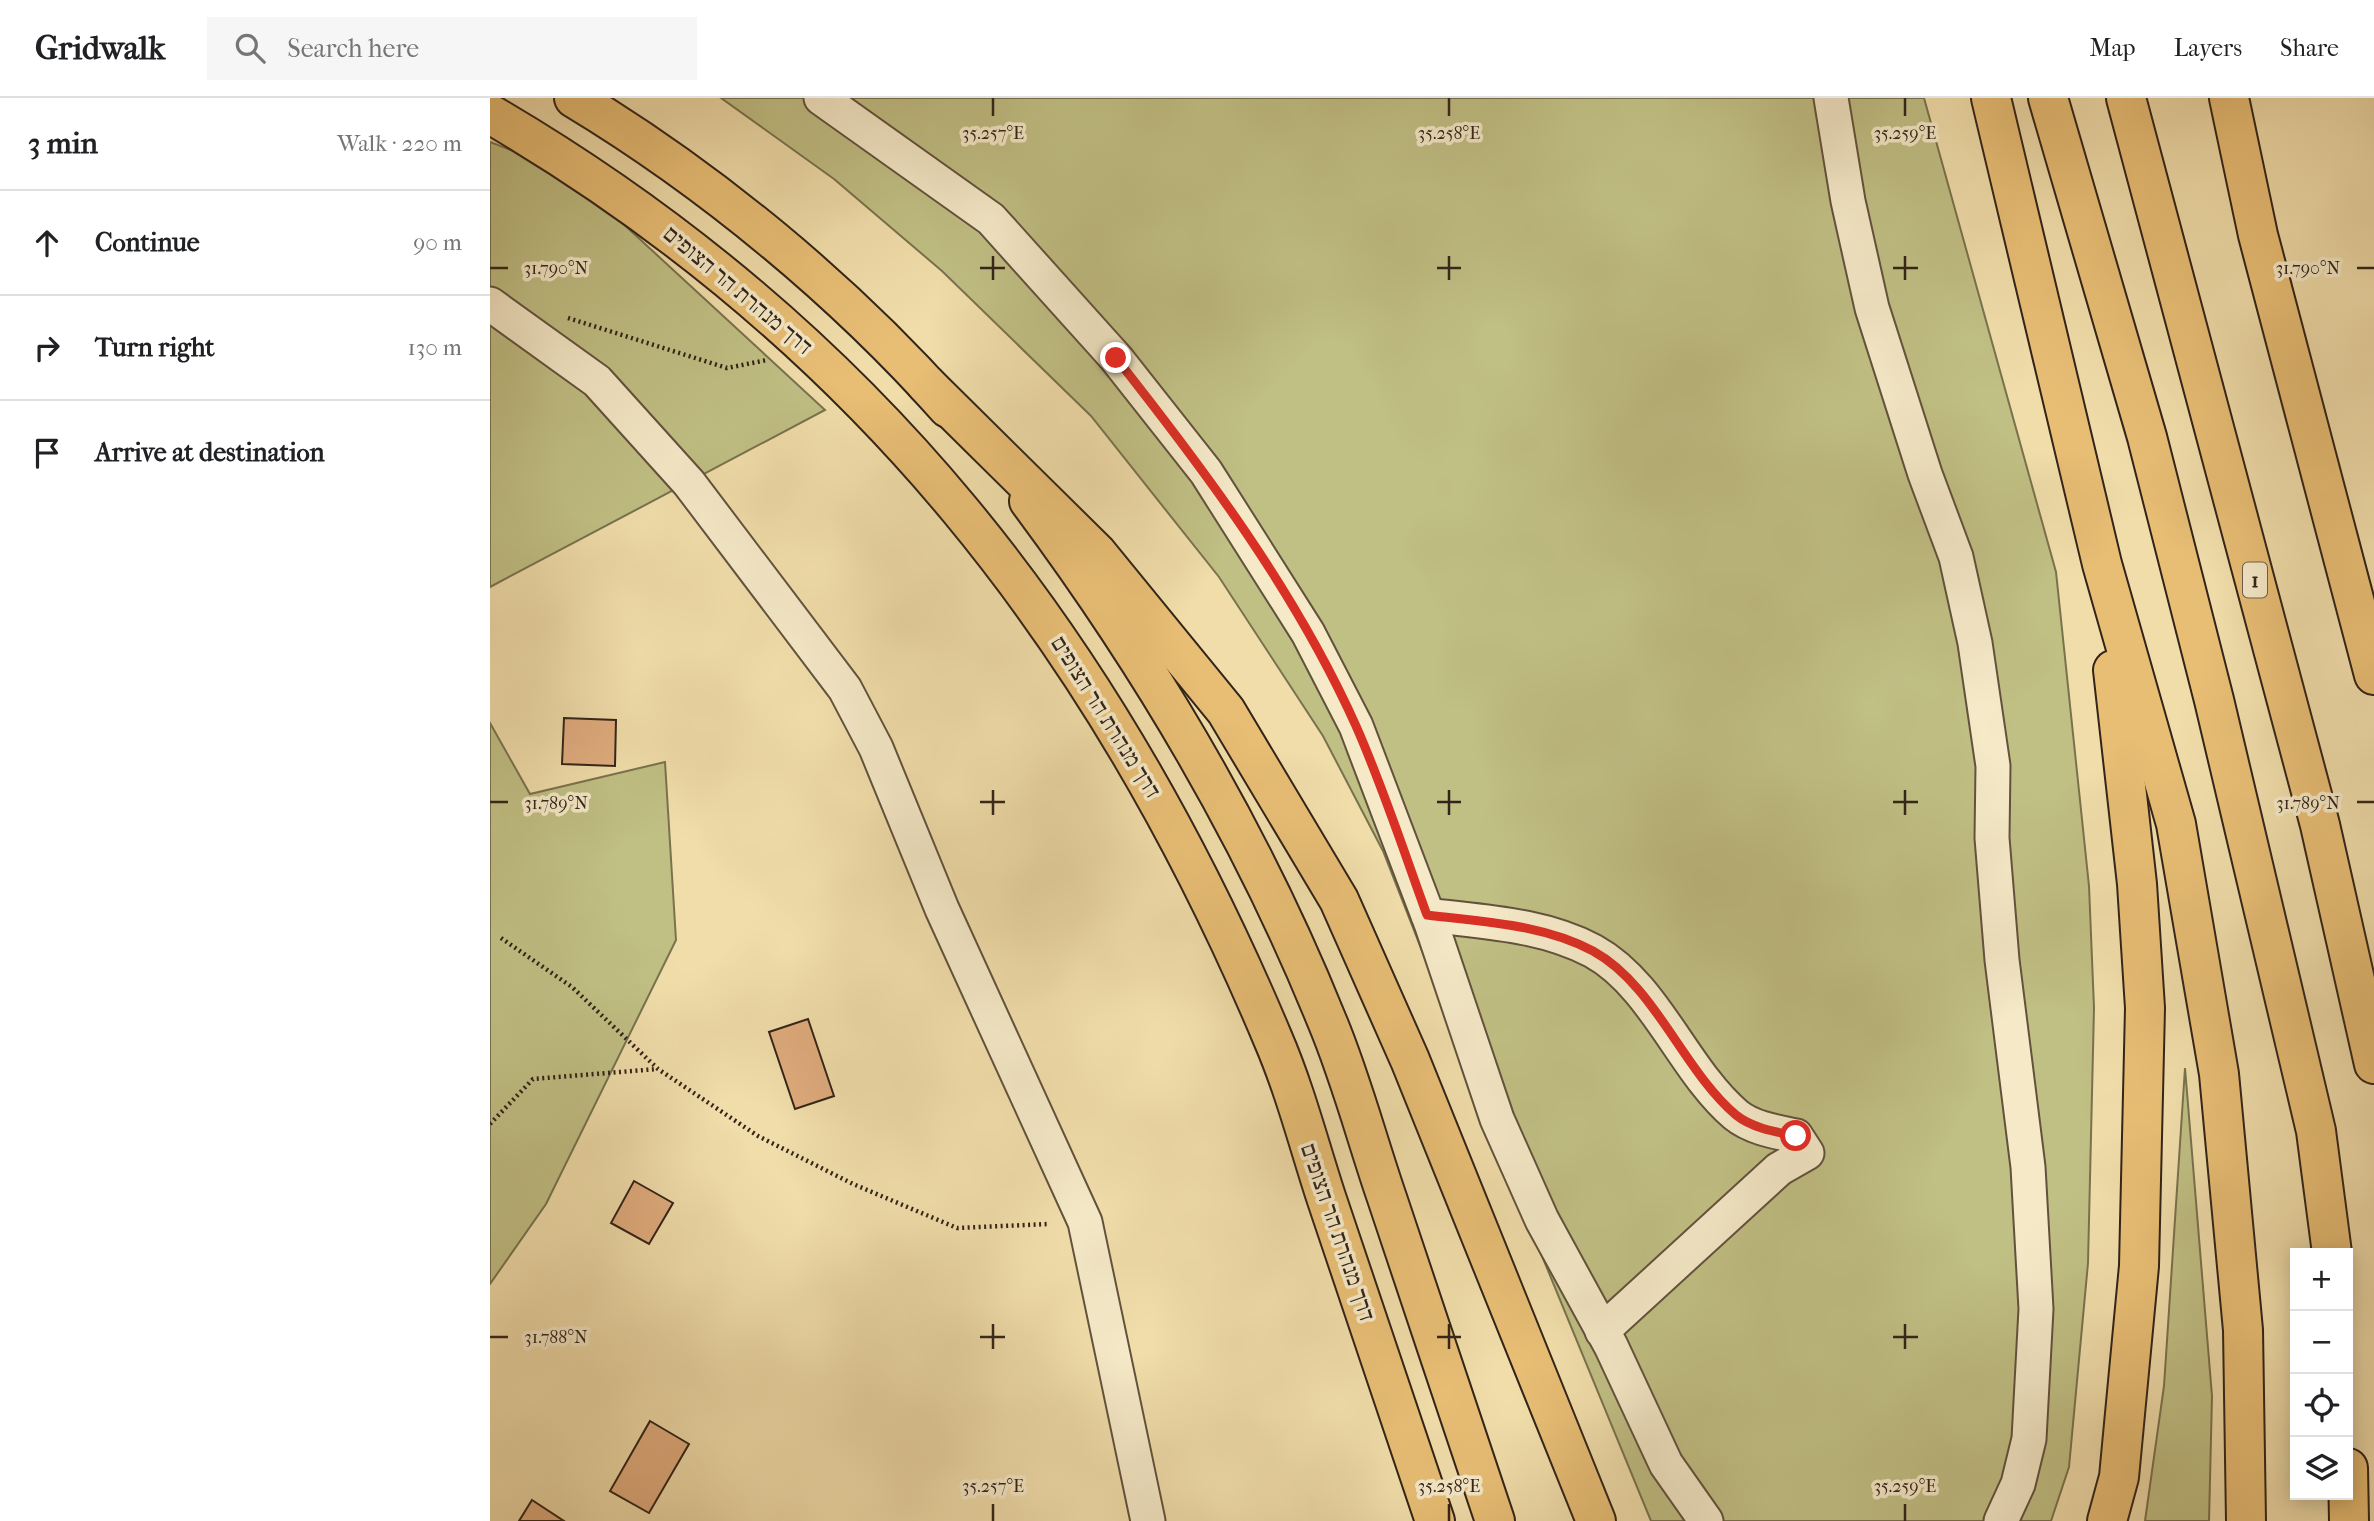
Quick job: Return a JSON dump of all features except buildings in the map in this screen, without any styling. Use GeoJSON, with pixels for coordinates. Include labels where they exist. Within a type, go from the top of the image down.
{"type":"FeatureCollection","features":[{"type":"Feature","properties":{"kind":"main road"},"geometry":{"type":"LineString","coordinates":[[574,98],[613,121],[743,215],[865,323],[1097,553],[1226,711],[1332,888],[1410,1060],[1595,1521]]}},
{"type":"Feature","properties":{"kind":"main road"},"geometry":{"type":"LineString","coordinates":[[1991,98],[2102,564],[2176,824],[2219,1074],[2244,1330],[2246,1521]]}},
{"type":"Feature","properties":{"kind":"main road"},"geometry":{"type":"LineString","coordinates":[[2048,98],[2147,437],[2214,700],[2316,1131],[2331,1248]]}},
{"type":"Feature","properties":{"kind":"main road","name":"1"},"geometry":{"type":"LineString","coordinates":[[2126,98],[2320,825],[2374,1064]]}},
{"type":"Feature","properties":{"kind":"main road"},"geometry":{"type":"LineString","coordinates":[[2229,98],[2258,235],[2374,675]]}},
{"type":"Feature","properties":{"kind":"main road","name":"דרך מנהרת הר הצופים"},"geometry":{"type":"LineString","coordinates":[[490,114],[582,169],[650,217],[706,259],[812,351],[884,422],[980,531],[1108,715],[1194,865],[1275,1042],[1435,1521]]}},
{"type":"Feature","properties":{"kind":"main road"},"geometry":{"type":"LineString","coordinates":[[926,384],[1024,495],[1107,609],[1156,685],[1245,839],[1328,1021],[1495,1521]]}},
{"type":"Feature","properties":{"kind":"main road"},"geometry":{"type":"LineString","coordinates":[[2102,564],[2137,884],[2145,1007],[2139,1266],[2119,1477],[2106,1521]]}},
{"type":"Feature","properties":{"kind":"main road"},"geometry":{"type":"LineString","coordinates":[[2349,1500],[2349,1521]]}},
{"type":"Feature","properties":{"kind":"street"},"geometry":{"type":"LineString","coordinates":[[821,98],[991,219],[1116,358],[1206,472],[1308,633],[1356,726],[1427,915],[1497,1119],[1542,1220],[1602,1331],[1666,1464],[1706,1521]]}},
{"type":"Feature","properties":{"kind":"street"},"geometry":{"type":"LineString","coordinates":[[1831,98],[1848,201],[1872,308],[1925,474],[1955,557],[1975,643],[1993,766],[1993,838],[2002,960],[2028,1167],[2036,1309],[2029,1439],[2018,1484],[2001,1521]]}},
{"type":"Feature","properties":{"kind":"street"},"geometry":{"type":"LineString","coordinates":[[490,304],[597,381],[689,483],[845,689],[876,748],[942,909],[1085,1222],[1148,1521]]}},
{"type":"Feature","properties":{"kind":"street"},"geometry":{"type":"LineString","coordinates":[[1427,915],[1544,931],[1595,952],[1629,980],[1710,1088],[1737,1116],[1764,1129],[1796,1136],[1807,1153],[1779,1170],[1602,1331]]}},
{"type":"Feature","properties":{"kind":"path"},"geometry":{"type":"LineString","coordinates":[[559,315],[727,368],[812,351]]}},
{"type":"Feature","properties":{"kind":"path"},"geometry":{"type":"LineString","coordinates":[[501,938],[572,987],[658,1069],[758,1136],[853,1184],[957,1228],[1085,1222]]}},
{"type":"Feature","properties":{"kind":"path"},"geometry":{"type":"LineString","coordinates":[[490,1124],[533,1079],[658,1069]]}},
{"type":"Feature","properties":{"kind":"shaded area"},"geometry":{"type":"Polygon","coordinates":[[[721,98],[1924,98],[2056,572],[2089,886],[2094,1008],[2088,1263],[2069,1467],[2051,1521],[1651,1521],[1528,1222],[1383,851],[1323,736],[1219,577],[1091,416],[942,271],[834,179],[721,98]]]}},
{"type":"Feature","properties":{"kind":"shaded area"},"geometry":{"type":"Polygon","coordinates":[[[490,142],[567,172],[825,410],[490,587],[490,142]]]}},
{"type":"Feature","properties":{"kind":"shaded area"},"geometry":{"type":"Polygon","coordinates":[[[490,723],[530,794],[665,762],[676,940],[546,1204],[490,1284],[490,723]]]}},
{"type":"Feature","properties":{"kind":"shaded area"},"geometry":{"type":"Polygon","coordinates":[[[2185,1068],[2212,1396],[2209,1521],[2145,1521],[2164,1386],[2185,1068]]]}},
{"type":"Feature","properties":{"kind":"route"},"geometry":{"type":"LineString","coordinates":[[1116,358],[1206,472],[1308,633],[1356,726],[1427,915],[1544,931],[1595,952],[1629,980],[1710,1088],[1737,1116],[1764,1129],[1796,1136]]}}]}
